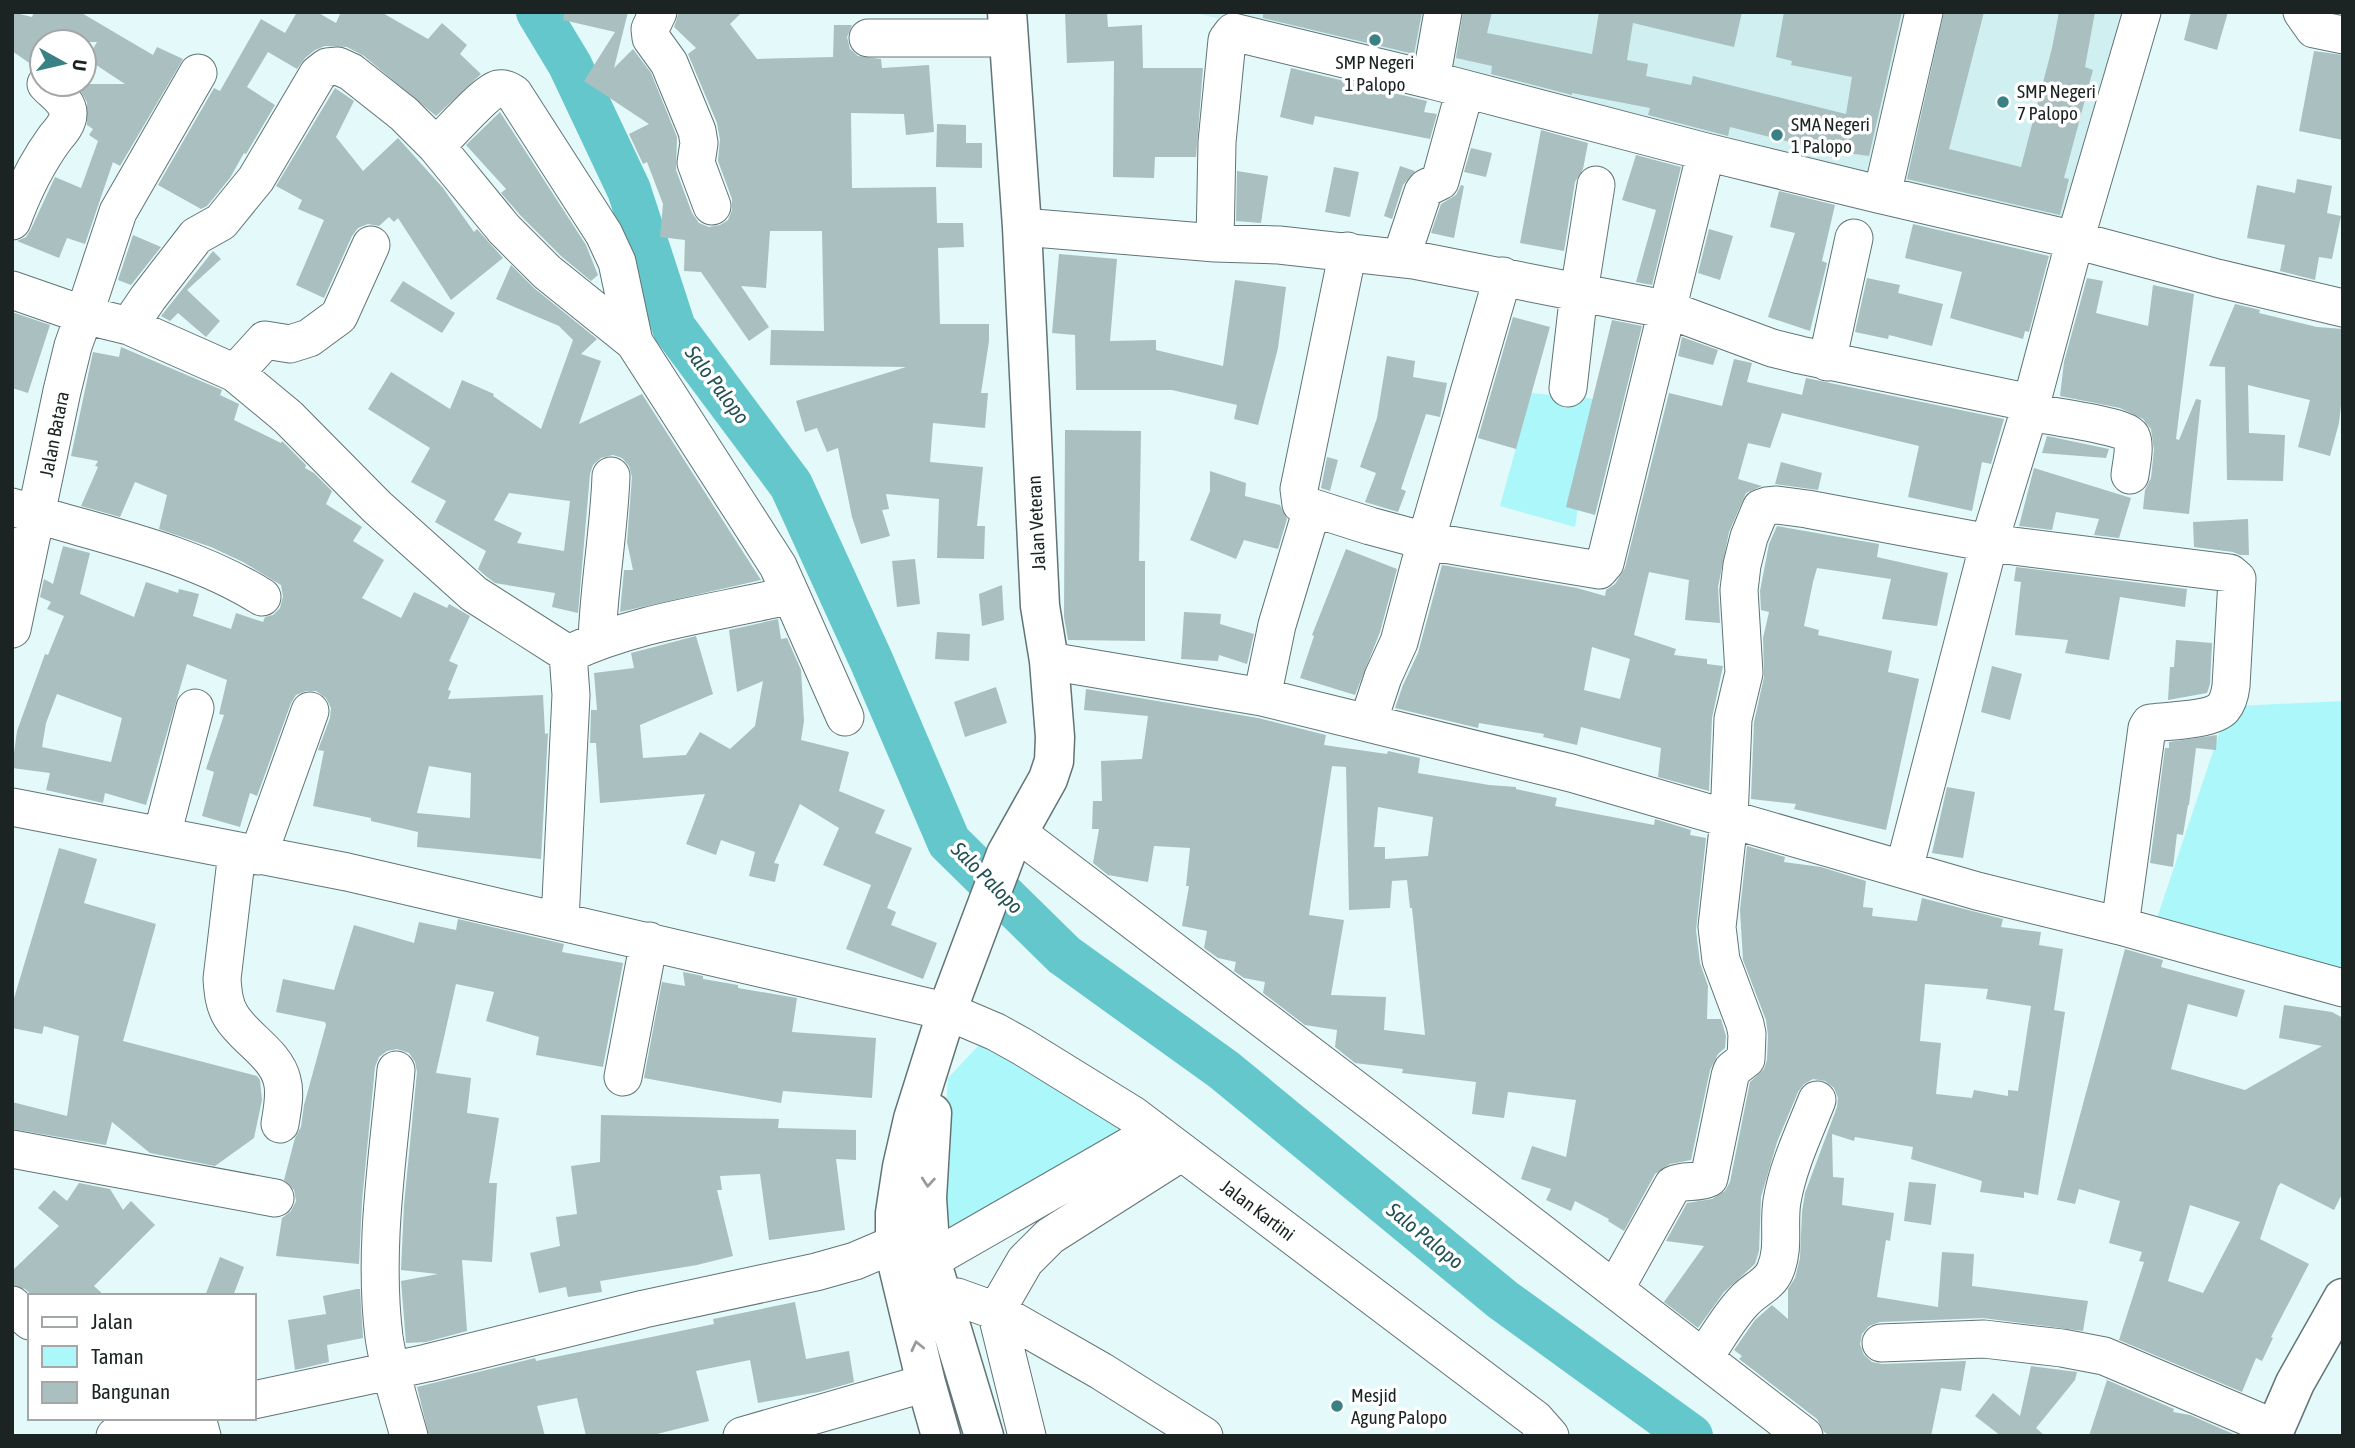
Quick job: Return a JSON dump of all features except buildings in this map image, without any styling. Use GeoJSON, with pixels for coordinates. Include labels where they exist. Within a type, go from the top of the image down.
{"type":"FeatureCollection","features":[{"type":"Feature","properties":{"kind":"highway","name":"Jalan Veteran"},"geometry":{"type":"LineString","coordinates":[[940,1430],[926,1383],[895,1244],[895,1213],[902,1167],[912,1119],[947,1011],[1012,844],[1048,779],[1054,761],[1055,737],[1049,661],[1040,606],[1022,227],[1008,25]]}},
{"type":"Feature","properties":{"kind":"highway"},"geometry":{"type":"LineString","coordinates":[[930,1065],[933,1130],[927,1198],[931,1260],[981,1425],[940,1430]]}},
{"type":"Feature","properties":{"kind":"highway"},"geometry":{"type":"LineString","coordinates":[[2273,1432],[2332,1341],[2343,1298]]}},
{"type":"Feature","properties":{"kind":"street"},"geometry":{"type":"LineString","coordinates":[[658,12],[650,29],[651,38],[669,63],[697,131],[699,143],[696,163],[712,206]]}},
{"type":"Feature","properties":{"kind":"street"},"geometry":{"type":"LineString","coordinates":[[1401,258],[1423,192],[1440,181],[1448,85],[1443,12]]}},
{"type":"Feature","properties":{"kind":"street"},"geometry":{"type":"LineString","coordinates":[[1882,194],[1924,12]]}},
{"type":"Feature","properties":{"kind":"street"},"geometry":{"type":"LineString","coordinates":[[1904,869],[1989,543],[2142,12]]}},
{"type":"Feature","properties":{"kind":"street"},"geometry":{"type":"LineString","coordinates":[[2302,12],[2314,29],[2343,35]]}},
{"type":"Feature","properties":{"kind":"street"},"geometry":{"type":"LineString","coordinates":[[868,38],[1008,25]]}},
{"type":"Feature","properties":{"kind":"street"},"geometry":{"type":"LineString","coordinates":[[1215,243],[1217,142],[1227,40],[1233,32],[1706,152],[2075,240],[2343,308]]}},
{"type":"Feature","properties":{"kind":"street"},"geometry":{"type":"LineString","coordinates":[[130,326],[196,236],[221,222],[256,179],[318,74],[327,67],[338,66],[351,72],[404,114],[436,146],[504,229],[547,272],[634,342],[778,566],[845,717]]}},
{"type":"Feature","properties":{"kind":"street","name":"Jalan Batara"},"geometry":{"type":"LineString","coordinates":[[12,629],[25,511],[73,346],[118,212],[198,73]]}},
{"type":"Feature","properties":{"kind":"street"},"geometry":{"type":"LineString","coordinates":[[436,146],[487,96],[498,89],[514,94],[604,234],[617,262],[634,342]]}},
{"type":"Feature","properties":{"kind":"street"},"geometry":{"type":"LineString","coordinates":[[12,221],[24,188],[68,119],[69,111],[59,98]]}},
{"type":"Feature","properties":{"kind":"street"},"geometry":{"type":"LineString","coordinates":[[1348,251],[1299,489],[1301,504],[1426,541],[1594,571],[1602,568],[1669,310],[1706,152]]}},
{"type":"Feature","properties":{"kind":"street"},"geometry":{"type":"LineString","coordinates":[[1568,388],[1579,292],[1596,185]]}},
{"type":"Feature","properties":{"kind":"street"},"geometry":{"type":"LineString","coordinates":[[1022,227],[1348,251],[1503,276],[1669,310],[1772,348],[2030,407],[2129,433],[2133,446],[2130,475]]}},
{"type":"Feature","properties":{"kind":"street"},"geometry":{"type":"LineString","coordinates":[[1827,362],[1854,238]]}},
{"type":"Feature","properties":{"kind":"street"},"geometry":{"type":"LineString","coordinates":[[235,373],[265,340],[290,344],[309,338],[340,316],[371,244]]}},
{"type":"Feature","properties":{"kind":"street"},"geometry":{"type":"LineString","coordinates":[[1368,722],[1383,677],[1399,642],[1503,276]]}},
{"type":"Feature","properties":{"kind":"street"},"geometry":{"type":"LineString","coordinates":[[12,290],[84,315],[130,326],[235,373],[288,417],[377,507],[474,594],[583,647],[691,615],[791,595]]}},
{"type":"Feature","properties":{"kind":"street"},"geometry":{"type":"LineString","coordinates":[[559,921],[571,695],[583,647],[598,604],[610,514],[611,476]]}},
{"type":"Feature","properties":{"kind":"street"},"geometry":{"type":"LineString","coordinates":[[1615,1289],[1673,1185],[1709,1178],[1730,1076],[1732,1070],[1746,1059],[1745,1024],[1721,960],[1717,927],[1729,820],[1733,719],[1744,673],[1739,590],[1749,537],[1761,508],[1777,505],[1807,509],[1989,543],[2230,573],[2237,579],[2231,686],[2222,710],[2210,715],[2150,723],[2147,728],[2120,926]]}},
{"type":"Feature","properties":{"kind":"street"},"geometry":{"type":"LineString","coordinates":[[1262,697],[1277,625],[1312,509]]}},
{"type":"Feature","properties":{"kind":"street"},"geometry":{"type":"LineString","coordinates":[[25,511],[204,566],[262,597]]}},
{"type":"Feature","properties":{"kind":"street"},"geometry":{"type":"LineString","coordinates":[[1049,661],[1262,697],[1368,722],[1604,782],[1977,891],[2120,926],[2343,988]]}},
{"type":"Feature","properties":{"kind":"street"},"geometry":{"type":"LineString","coordinates":[[162,835],[195,708]]}},
{"type":"Feature","properties":{"kind":"street"},"geometry":{"type":"LineString","coordinates":[[280,1124],[282,1079],[267,1056],[231,1017],[224,998],[222,979],[248,854],[310,711]]}},
{"type":"Feature","properties":{"kind":"street","name":"Jalan Kartini"},"geometry":{"type":"LineString","coordinates":[[12,807],[347,872],[947,1011],[1024,1047],[1133,1115],[1535,1419],[1550,1436]]}},
{"type":"Feature","properties":{"kind":"street"},"geometry":{"type":"LineString","coordinates":[[1012,844],[1615,1289],[1804,1436]]}},
{"type":"Feature","properties":{"kind":"street"},"geometry":{"type":"LineString","coordinates":[[623,1077],[649,941]]}},
{"type":"Feature","properties":{"kind":"street"},"geometry":{"type":"LineString","coordinates":[[396,1070],[382,1222],[381,1297],[384,1338],[409,1436]]}},
{"type":"Feature","properties":{"kind":"street"},"geometry":{"type":"LineString","coordinates":[[1704,1357],[1741,1303],[1764,1286],[1774,1273],[1782,1242],[1780,1225],[1790,1170],[1817,1100]]}},
{"type":"Feature","properties":{"kind":"street"},"geometry":{"type":"LineString","coordinates":[[931,1260],[1168,1142]]}},
{"type":"Feature","properties":{"kind":"street"},"geometry":{"type":"LineString","coordinates":[[1027,1436],[996,1311],[1025,1261],[1050,1236],[1168,1142]]}},
{"type":"Feature","properties":{"kind":"street"},"geometry":{"type":"LineString","coordinates":[[12,1149],[275,1198]]}},
{"type":"Feature","properties":{"kind":"street"},"geometry":{"type":"LineString","coordinates":[[256,1400],[391,1371],[644,1309],[817,1272],[855,1261],[895,1244]]}},
{"type":"Feature","properties":{"kind":"street"},"geometry":{"type":"LineString","coordinates":[[943,1297],[957,1297],[996,1311],[1101,1371],[1204,1436]]}},
{"type":"Feature","properties":{"kind":"street"},"geometry":{"type":"LineString","coordinates":[[12,1305],[28,1319]]}},
{"type":"Feature","properties":{"kind":"street"},"geometry":{"type":"LineString","coordinates":[[1881,1343],[1984,1339],[2104,1356],[2273,1432]]}},
{"type":"Feature","properties":{"kind":"street"},"geometry":{"type":"LineString","coordinates":[[746,1435],[926,1383]]}},
{"type":"Feature","properties":{"kind":"street"},"geometry":{"type":"LineString","coordinates":[[115,1436],[158,1421]]}},
{"type":"Feature","properties":{"kind":"shaded area"},"geometry":{"type":"Polygon","coordinates":[[[1190,12],[2128,12],[2064,237],[1432,67],[1190,12]]]}},
{"type":"Feature","properties":{"kind":"green space"},"geometry":{"type":"Polygon","coordinates":[[[1531,393],[1595,399],[1575,527],[1500,506],[1531,393]]]}},
{"type":"Feature","properties":{"kind":"green space"},"geometry":{"type":"Polygon","coordinates":[[[2343,701],[2343,970],[2156,921],[2224,719],[2237,706],[2343,701]]]}},
{"type":"Feature","properties":{"kind":"green space"},"geometry":{"type":"Polygon","coordinates":[[[979,1045],[1017,1053],[1153,1145],[951,1268],[938,1222],[948,1078],[979,1045]]]}},
{"type":"Feature","properties":{"kind":"waterway","name":"Salo Palopo"},"geometry":{"type":"LineString","coordinates":[[538,12],[570,65],[629,190],[674,328],[791,485],[871,660],[949,842],[1064,955],[1224,1070],[1503,1300],[1691,1436]]}},
{"type":"Feature","properties":{"kind":"place","name":"SMP Negeri 1 Palopo"},"geometry":{"type":"Point","coordinates":[1375,40]}},
{"type":"Feature","properties":{"kind":"place","name":"SMP Negeri 7 Palopo"},"geometry":{"type":"Point","coordinates":[2003,102]}},
{"type":"Feature","properties":{"kind":"place","name":"SMA Negeri 1 Palopo"},"geometry":{"type":"Point","coordinates":[1777,135]}},
{"type":"Feature","properties":{"kind":"place","name":"Mesjid Agung Palopo"},"geometry":{"type":"Point","coordinates":[1337,1406]}}]}
